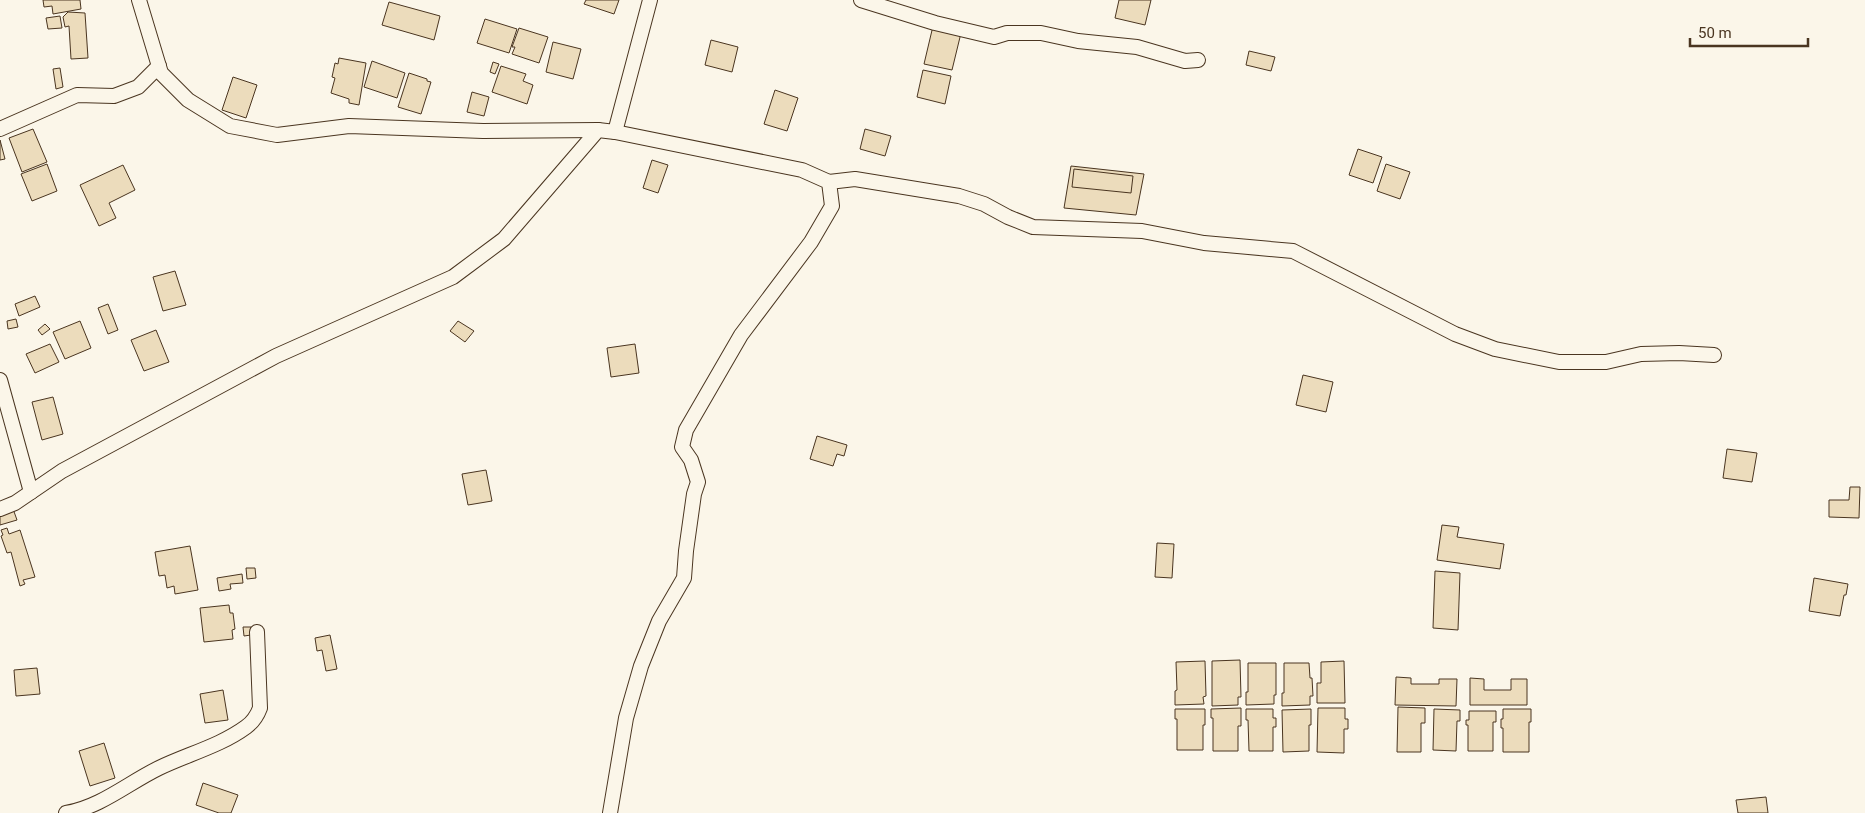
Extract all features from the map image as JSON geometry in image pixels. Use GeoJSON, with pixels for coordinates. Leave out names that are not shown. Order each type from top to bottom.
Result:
{"type":"FeatureCollection","features":[{"type":"Feature","properties":{"kind":"street"},"geometry":{"type":"LineString","coordinates":[[138,0],[161,73],[188,100],[230,126],[277,135],[349,126],[482,130],[598,130],[615,132],[802,170],[829,182],[855,179],[960,196],[984,204],[1008,217],[1033,227],[1142,231],[1204,243],[1293,251],[1455,334],[1495,349],[1559,362],[1606,362],[1641,354],[1679,352],[1714,355]]}},
{"type":"Feature","properties":{"kind":"street"},"geometry":{"type":"LineString","coordinates":[[615,132],[650,0]]}},
{"type":"Feature","properties":{"kind":"street"},"geometry":{"type":"LineString","coordinates":[[861,0],[943,25],[994,37],[1007,33],[1041,33],[1078,40],[1137,46],[1185,61],[1198,60]]}},
{"type":"Feature","properties":{"kind":"street"},"geometry":{"type":"LineString","coordinates":[[0,129],[77,95],[114,96],[138,87],[159,66]]}},
{"type":"Feature","properties":{"kind":"street"},"geometry":{"type":"LineString","coordinates":[[0,509],[15,503],[62,470],[276,356],[452,276],[504,239],[598,130]]}},
{"type":"Feature","properties":{"kind":"street"},"geometry":{"type":"LineString","coordinates":[[610,813],[626,718],[641,666],[659,621],[684,578],[686,552],[698,482],[691,460],[682,447],[686,430],[741,335],[811,242],[832,206],[829,182]]}},
{"type":"Feature","properties":{"kind":"street"},"geometry":{"type":"LineString","coordinates":[[0,380],[31,492]]}},
{"type":"Feature","properties":{"kind":"street"},"geometry":{"type":"LineString","coordinates":[[66,813],[83,810],[101,802],[160,768],[208,749],[249,725],[256,718],[260,708],[257,632]]}},
{"type":"Feature","properties":{"kind":"building"},"geometry":{"type":"Polygon","coordinates":[[[43,0],[80,0],[81,9],[53,14],[52,6],[44,7],[43,0]]]}},
{"type":"Feature","properties":{"kind":"building"},"geometry":{"type":"Polygon","coordinates":[[[586,0],[619,0],[614,14],[584,4],[586,0]]]}},
{"type":"Feature","properties":{"kind":"building"},"geometry":{"type":"Polygon","coordinates":[[[1119,0],[1151,0],[1145,25],[1115,18],[1119,0]]]}},
{"type":"Feature","properties":{"kind":"building"},"geometry":{"type":"Polygon","coordinates":[[[389,2],[440,16],[434,40],[382,25],[389,2]]]}},
{"type":"Feature","properties":{"kind":"building"},"geometry":{"type":"Polygon","coordinates":[[[68,12],[85,13],[88,58],[71,59],[69,26],[65,27],[63,17],[68,12]]]}},
{"type":"Feature","properties":{"kind":"building"},"geometry":{"type":"Polygon","coordinates":[[[60,16],[62,28],[48,29],[46,18],[60,16]]]}},
{"type":"Feature","properties":{"kind":"building"},"geometry":{"type":"Polygon","coordinates":[[[485,19],[517,29],[509,53],[477,43],[485,19]]]}},
{"type":"Feature","properties":{"kind":"building"},"geometry":{"type":"Polygon","coordinates":[[[933,26],[961,33],[952,70],[924,64],[933,26]]]}},
{"type":"Feature","properties":{"kind":"building"},"geometry":{"type":"Polygon","coordinates":[[[519,28],[548,37],[539,63],[512,54],[515,47],[512,47],[519,28]]]}},
{"type":"Feature","properties":{"kind":"building"},"geometry":{"type":"Polygon","coordinates":[[[711,40],[738,47],[732,72],[705,65],[711,40]]]}},
{"type":"Feature","properties":{"kind":"building"},"geometry":{"type":"Polygon","coordinates":[[[553,42],[581,49],[573,79],[546,72],[553,42]]]}},
{"type":"Feature","properties":{"kind":"building"},"geometry":{"type":"Polygon","coordinates":[[[1249,51],[1275,57],[1271,71],[1246,65],[1249,51]]]}},
{"type":"Feature","properties":{"kind":"building"},"geometry":{"type":"Polygon","coordinates":[[[339,58],[366,63],[359,105],[349,103],[349,99],[331,93],[335,78],[332,77],[335,63],[338,64],[339,58]]]}},
{"type":"Feature","properties":{"kind":"building"},"geometry":{"type":"Polygon","coordinates":[[[372,61],[405,73],[397,98],[364,87],[372,61]]]}},
{"type":"Feature","properties":{"kind":"building"},"geometry":{"type":"Polygon","coordinates":[[[493,62],[499,64],[495,74],[490,72],[493,62]]]}},
{"type":"Feature","properties":{"kind":"building"},"geometry":{"type":"Polygon","coordinates":[[[501,66],[526,74],[523,81],[533,85],[527,104],[492,92],[501,66]]]}},
{"type":"Feature","properties":{"kind":"building"},"geometry":{"type":"Polygon","coordinates":[[[60,68],[63,87],[56,89],[53,69],[60,68]]]}},
{"type":"Feature","properties":{"kind":"building"},"geometry":{"type":"Polygon","coordinates":[[[923,70],[951,76],[945,104],[917,97],[923,70]]]}},
{"type":"Feature","properties":{"kind":"building"},"geometry":{"type":"Polygon","coordinates":[[[409,73],[431,82],[421,114],[398,107],[409,73]]]}},
{"type":"Feature","properties":{"kind":"building"},"geometry":{"type":"Polygon","coordinates":[[[233,77],[257,85],[246,118],[222,110],[233,77]]]}},
{"type":"Feature","properties":{"kind":"building"},"geometry":{"type":"Polygon","coordinates":[[[775,90],[798,98],[787,131],[764,124],[775,90]]]}},
{"type":"Feature","properties":{"kind":"building"},"geometry":{"type":"Polygon","coordinates":[[[472,92],[489,97],[484,116],[467,112],[472,92]]]}},
{"type":"Feature","properties":{"kind":"building"},"geometry":{"type":"Polygon","coordinates":[[[33,129],[47,162],[22,172],[9,138],[33,129]]]}},
{"type":"Feature","properties":{"kind":"building"},"geometry":{"type":"Polygon","coordinates":[[[865,129],[891,136],[885,156],[860,149],[865,129]]]}},
{"type":"Feature","properties":{"kind":"building"},"geometry":{"type":"Polygon","coordinates":[[[0,140],[5,159],[0,160],[0,140]]]}},
{"type":"Feature","properties":{"kind":"building"},"geometry":{"type":"Polygon","coordinates":[[[1358,149],[1382,157],[1373,183],[1349,175],[1358,149]]]}},
{"type":"Feature","properties":{"kind":"building"},"geometry":{"type":"Polygon","coordinates":[[[652,160],[668,165],[658,193],[643,188],[652,160]]]}},
{"type":"Feature","properties":{"kind":"building"},"geometry":{"type":"Polygon","coordinates":[[[47,164],[57,191],[32,201],[21,174],[47,164]]]}},
{"type":"Feature","properties":{"kind":"building"},"geometry":{"type":"Polygon","coordinates":[[[1386,164],[1410,172],[1400,199],[1377,191],[1386,164]]]}},
{"type":"Feature","properties":{"kind":"building"},"geometry":{"type":"Polygon","coordinates":[[[123,165],[135,190],[109,203],[116,218],[99,226],[80,185],[123,165]]]}},
{"type":"Feature","properties":{"kind":"building"},"geometry":{"type":"Polygon","coordinates":[[[1071,166],[1144,174],[1136,215],[1064,208],[1071,166]]]}},
{"type":"Feature","properties":{"kind":"building"},"geometry":{"type":"Polygon","coordinates":[[[1074,169],[1133,176],[1131,193],[1072,187],[1074,169]]]}},
{"type":"Feature","properties":{"kind":"building"},"geometry":{"type":"Polygon","coordinates":[[[175,271],[186,305],[163,311],[153,277],[175,271]]]}},
{"type":"Feature","properties":{"kind":"building"},"geometry":{"type":"Polygon","coordinates":[[[35,296],[40,307],[19,316],[15,304],[35,296]]]}},
{"type":"Feature","properties":{"kind":"building"},"geometry":{"type":"Polygon","coordinates":[[[108,304],[118,330],[108,334],[98,308],[108,304]]]}},
{"type":"Feature","properties":{"kind":"building"},"geometry":{"type":"Polygon","coordinates":[[[16,319],[18,327],[8,329],[7,321],[16,319]]]}},
{"type":"Feature","properties":{"kind":"building"},"geometry":{"type":"Polygon","coordinates":[[[80,321],[91,348],[65,359],[53,332],[80,321]]]}},
{"type":"Feature","properties":{"kind":"building"},"geometry":{"type":"Polygon","coordinates":[[[458,321],[474,331],[465,342],[450,331],[458,321]]]}},
{"type":"Feature","properties":{"kind":"building"},"geometry":{"type":"Polygon","coordinates":[[[45,324],[50,329],[42,335],[38,330],[45,324]]]}},
{"type":"Feature","properties":{"kind":"building"},"geometry":{"type":"Polygon","coordinates":[[[156,330],[169,362],[144,371],[131,340],[156,330]]]}},
{"type":"Feature","properties":{"kind":"building"},"geometry":{"type":"Polygon","coordinates":[[[50,344],[59,362],[35,373],[26,354],[50,344]]]}},
{"type":"Feature","properties":{"kind":"building"},"geometry":{"type":"Polygon","coordinates":[[[635,344],[639,373],[611,377],[607,348],[635,344]]]}},
{"type":"Feature","properties":{"kind":"building"},"geometry":{"type":"Polygon","coordinates":[[[1303,375],[1333,382],[1326,412],[1296,405],[1303,375]]]}},
{"type":"Feature","properties":{"kind":"building"},"geometry":{"type":"Polygon","coordinates":[[[53,397],[63,434],[42,440],[32,402],[53,397]]]}},
{"type":"Feature","properties":{"kind":"building"},"geometry":{"type":"Polygon","coordinates":[[[817,436],[847,445],[844,456],[837,454],[833,466],[810,459],[817,436]]]}},
{"type":"Feature","properties":{"kind":"building"},"geometry":{"type":"Polygon","coordinates":[[[1727,449],[1757,453],[1752,482],[1723,478],[1727,449]]]}},
{"type":"Feature","properties":{"kind":"building"},"geometry":{"type":"Polygon","coordinates":[[[486,470],[492,501],[468,505],[462,474],[486,470]]]}},
{"type":"Feature","properties":{"kind":"building"},"geometry":{"type":"Polygon","coordinates":[[[1850,487],[1860,487],[1859,518],[1829,517],[1829,500],[1849,500],[1850,487]]]}},
{"type":"Feature","properties":{"kind":"building"},"geometry":{"type":"Polygon","coordinates":[[[12,506],[17,520],[0,525],[0,511],[12,506]]]}},
{"type":"Feature","properties":{"kind":"building"},"geometry":{"type":"Polygon","coordinates":[[[1442,525],[1459,527],[1457,537],[1504,544],[1500,569],[1437,560],[1442,525]]]}},
{"type":"Feature","properties":{"kind":"building"},"geometry":{"type":"Polygon","coordinates":[[[7,528],[9,534],[20,530],[35,577],[23,580],[25,584],[20,586],[11,552],[7,553],[1,536],[3,535],[1,530],[7,528]]]}},
{"type":"Feature","properties":{"kind":"building"},"geometry":{"type":"Polygon","coordinates":[[[1157,543],[1174,544],[1172,578],[1155,577],[1157,543]]]}},
{"type":"Feature","properties":{"kind":"building"},"geometry":{"type":"Polygon","coordinates":[[[190,546],[198,590],[175,594],[174,586],[167,588],[165,575],[159,576],[155,552],[190,546]]]}},
{"type":"Feature","properties":{"kind":"building"},"geometry":{"type":"Polygon","coordinates":[[[246,568],[255,568],[256,578],[247,579],[246,568]]]}},
{"type":"Feature","properties":{"kind":"building"},"geometry":{"type":"Polygon","coordinates":[[[1435,571],[1460,573],[1458,630],[1433,628],[1435,571]]]}},
{"type":"Feature","properties":{"kind":"building"},"geometry":{"type":"Polygon","coordinates":[[[242,574],[243,583],[230,584],[231,589],[219,591],[217,578],[242,574]]]}},
{"type":"Feature","properties":{"kind":"building"},"geometry":{"type":"Polygon","coordinates":[[[1814,578],[1848,584],[1840,616],[1809,611],[1814,578]]]}},
{"type":"Feature","properties":{"kind":"building"},"geometry":{"type":"Polygon","coordinates":[[[229,605],[230,613],[233,613],[235,629],[232,630],[233,639],[204,642],[200,608],[229,605]]]}},
{"type":"Feature","properties":{"kind":"building"},"geometry":{"type":"Polygon","coordinates":[[[243,627],[251,627],[251,635],[244,636],[243,627]]]}},
{"type":"Feature","properties":{"kind":"building"},"geometry":{"type":"Polygon","coordinates":[[[330,635],[337,669],[326,671],[322,650],[317,651],[315,638],[330,635]]]}},
{"type":"Feature","properties":{"kind":"building"},"geometry":{"type":"Polygon","coordinates":[[[1240,660],[1241,697],[1238,697],[1238,705],[1212,706],[1212,661],[1240,660]]]}},
{"type":"Feature","properties":{"kind":"building"},"geometry":{"type":"Polygon","coordinates":[[[1205,661],[1206,696],[1203,697],[1204,704],[1175,705],[1175,691],[1177,690],[1176,662],[1205,661]]]}},
{"type":"Feature","properties":{"kind":"building"},"geometry":{"type":"Polygon","coordinates":[[[1344,661],[1345,703],[1317,703],[1317,683],[1321,683],[1321,662],[1344,661]]]}},
{"type":"Feature","properties":{"kind":"building"},"geometry":{"type":"Polygon","coordinates":[[[1248,663],[1276,663],[1276,695],[1274,695],[1274,704],[1246,705],[1248,663]]]}},
{"type":"Feature","properties":{"kind":"building"},"geometry":{"type":"Polygon","coordinates":[[[1284,663],[1309,663],[1313,696],[1310,696],[1310,705],[1282,706],[1284,663]]]}},
{"type":"Feature","properties":{"kind":"building"},"geometry":{"type":"Polygon","coordinates":[[[37,668],[40,694],[16,696],[14,670],[37,668]]]}},
{"type":"Feature","properties":{"kind":"building"},"geometry":{"type":"Polygon","coordinates":[[[1396,677],[1411,678],[1411,684],[1439,684],[1439,679],[1457,679],[1456,706],[1395,705],[1396,677]]]}},
{"type":"Feature","properties":{"kind":"building"},"geometry":{"type":"Polygon","coordinates":[[[1470,678],[1484,679],[1484,690],[1511,690],[1511,679],[1527,679],[1527,705],[1470,705],[1470,678]]]}},
{"type":"Feature","properties":{"kind":"building"},"geometry":{"type":"Polygon","coordinates":[[[223,690],[228,720],[205,723],[200,694],[223,690]]]}},
{"type":"Feature","properties":{"kind":"building"},"geometry":{"type":"Polygon","coordinates":[[[1398,707],[1425,708],[1425,723],[1421,723],[1421,752],[1397,752],[1398,707]]]}},
{"type":"Feature","properties":{"kind":"building"},"geometry":{"type":"Polygon","coordinates":[[[1241,708],[1241,726],[1238,726],[1238,751],[1213,751],[1213,718],[1211,718],[1211,709],[1241,708]]]}},
{"type":"Feature","properties":{"kind":"building"},"geometry":{"type":"Polygon","coordinates":[[[1318,708],[1345,708],[1345,719],[1348,719],[1348,729],[1344,729],[1344,753],[1317,752],[1318,708]]]}},
{"type":"Feature","properties":{"kind":"building"},"geometry":{"type":"Polygon","coordinates":[[[1175,709],[1205,709],[1203,750],[1177,750],[1177,719],[1175,719],[1175,709]]]}},
{"type":"Feature","properties":{"kind":"building"},"geometry":{"type":"Polygon","coordinates":[[[1246,709],[1273,709],[1276,727],[1273,727],[1273,751],[1249,751],[1246,709]]]}},
{"type":"Feature","properties":{"kind":"building"},"geometry":{"type":"Polygon","coordinates":[[[1311,709],[1309,751],[1283,752],[1282,710],[1311,709]]]}},
{"type":"Feature","properties":{"kind":"building"},"geometry":{"type":"Polygon","coordinates":[[[1434,709],[1460,710],[1460,721],[1457,721],[1456,751],[1433,750],[1434,709]]]}},
{"type":"Feature","properties":{"kind":"building"},"geometry":{"type":"Polygon","coordinates":[[[1503,709],[1531,709],[1529,752],[1503,752],[1501,719],[1503,719],[1503,709]]]}},
{"type":"Feature","properties":{"kind":"building"},"geometry":{"type":"Polygon","coordinates":[[[1469,711],[1496,711],[1496,722],[1493,722],[1493,751],[1468,751],[1468,725],[1466,725],[1466,720],[1469,720],[1469,711]]]}},
{"type":"Feature","properties":{"kind":"building"},"geometry":{"type":"Polygon","coordinates":[[[104,743],[115,778],[90,786],[79,751],[104,743]]]}},
{"type":"Feature","properties":{"kind":"building"},"geometry":{"type":"Polygon","coordinates":[[[203,783],[238,795],[231,813],[219,813],[196,805],[203,783]]]}},
{"type":"Feature","properties":{"kind":"building"},"geometry":{"type":"Polygon","coordinates":[[[1766,797],[1768,813],[1738,813],[1736,800],[1766,797]]]}}]}
